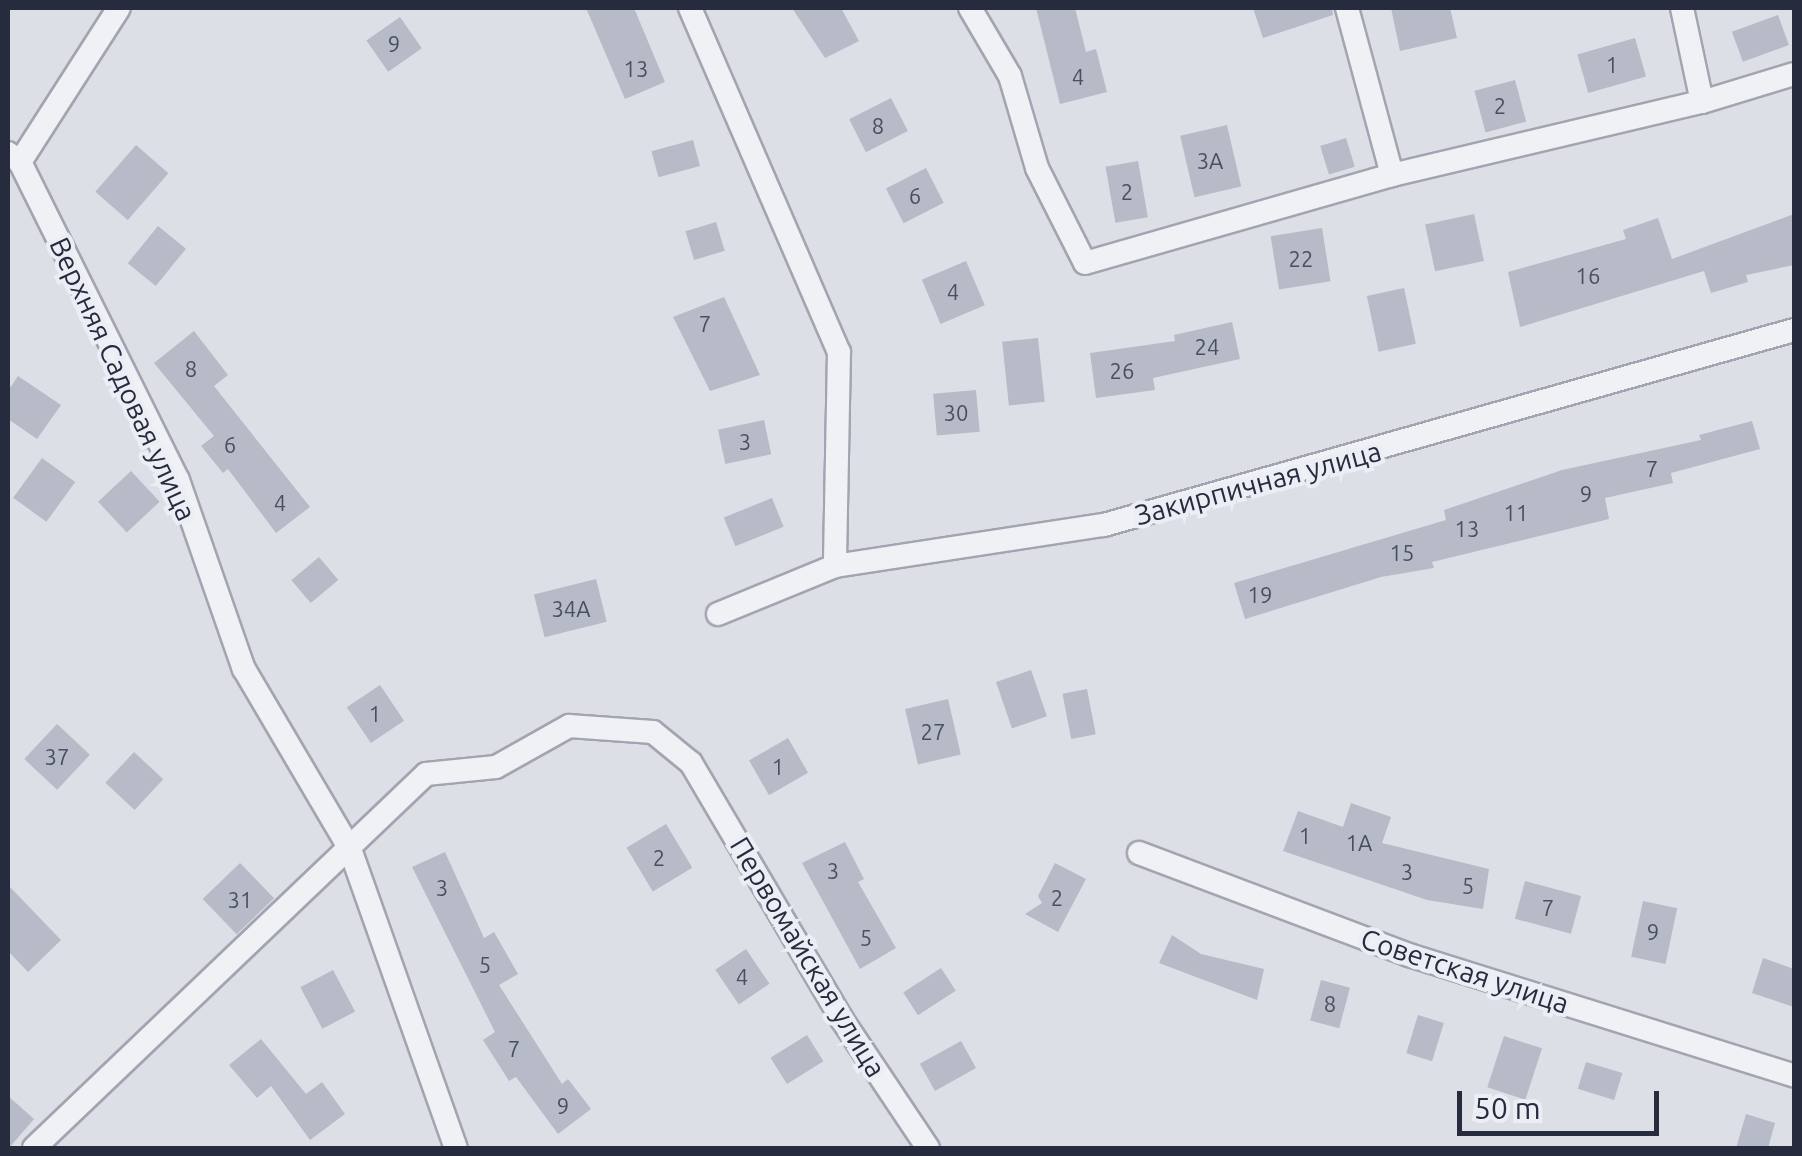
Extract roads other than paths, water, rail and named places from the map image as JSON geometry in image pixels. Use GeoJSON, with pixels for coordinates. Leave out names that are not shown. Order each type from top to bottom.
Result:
{"type":"FeatureCollection","features":[{"type":"Feature","properties":{"kind":"street"},"geometry":{"type":"LineString","coordinates":[[14,158],[119,8]]}},
{"type":"Feature","properties":{"kind":"street"},"geometry":{"type":"LineString","coordinates":[[690,8],[839,352],[835,566]]}},
{"type":"Feature","properties":{"kind":"street"},"geometry":{"type":"LineString","coordinates":[[970,8],[1010,76],[1037,168],[1086,263],[1392,175],[1702,102],[1794,74]]}},
{"type":"Feature","properties":{"kind":"street"},"geometry":{"type":"LineString","coordinates":[[1347,8],[1392,175]]}},
{"type":"Feature","properties":{"kind":"street"},"geometry":{"type":"LineString","coordinates":[[1682,8],[1702,102]]}},
{"type":"Feature","properties":{"kind":"street","name":"Верхняя Садовая улица"},"geometry":{"type":"LineString","coordinates":[[14,158],[178,480],[244,669],[350,850],[456,1148]]}},
{"type":"Feature","properties":{"kind":"street","name":"Закирпичная улица"},"geometry":{"type":"LineString","coordinates":[[718,614],[835,566],[1104,526],[1794,330]]}},
{"type":"Feature","properties":{"kind":"street","name":"Первомайская улица"},"geometry":{"type":"LineString","coordinates":[[350,850],[426,774],[496,767],[569,726],[653,732],[691,763],[840,1018],[928,1148]]}},
{"type":"Feature","properties":{"kind":"street"},"geometry":{"type":"LineString","coordinates":[[34,1148],[350,850]]}},
{"type":"Feature","properties":{"kind":"street","name":"Советская улица"},"geometry":{"type":"LineString","coordinates":[[1139,853],[1409,955],[1794,1076]]}}]}
